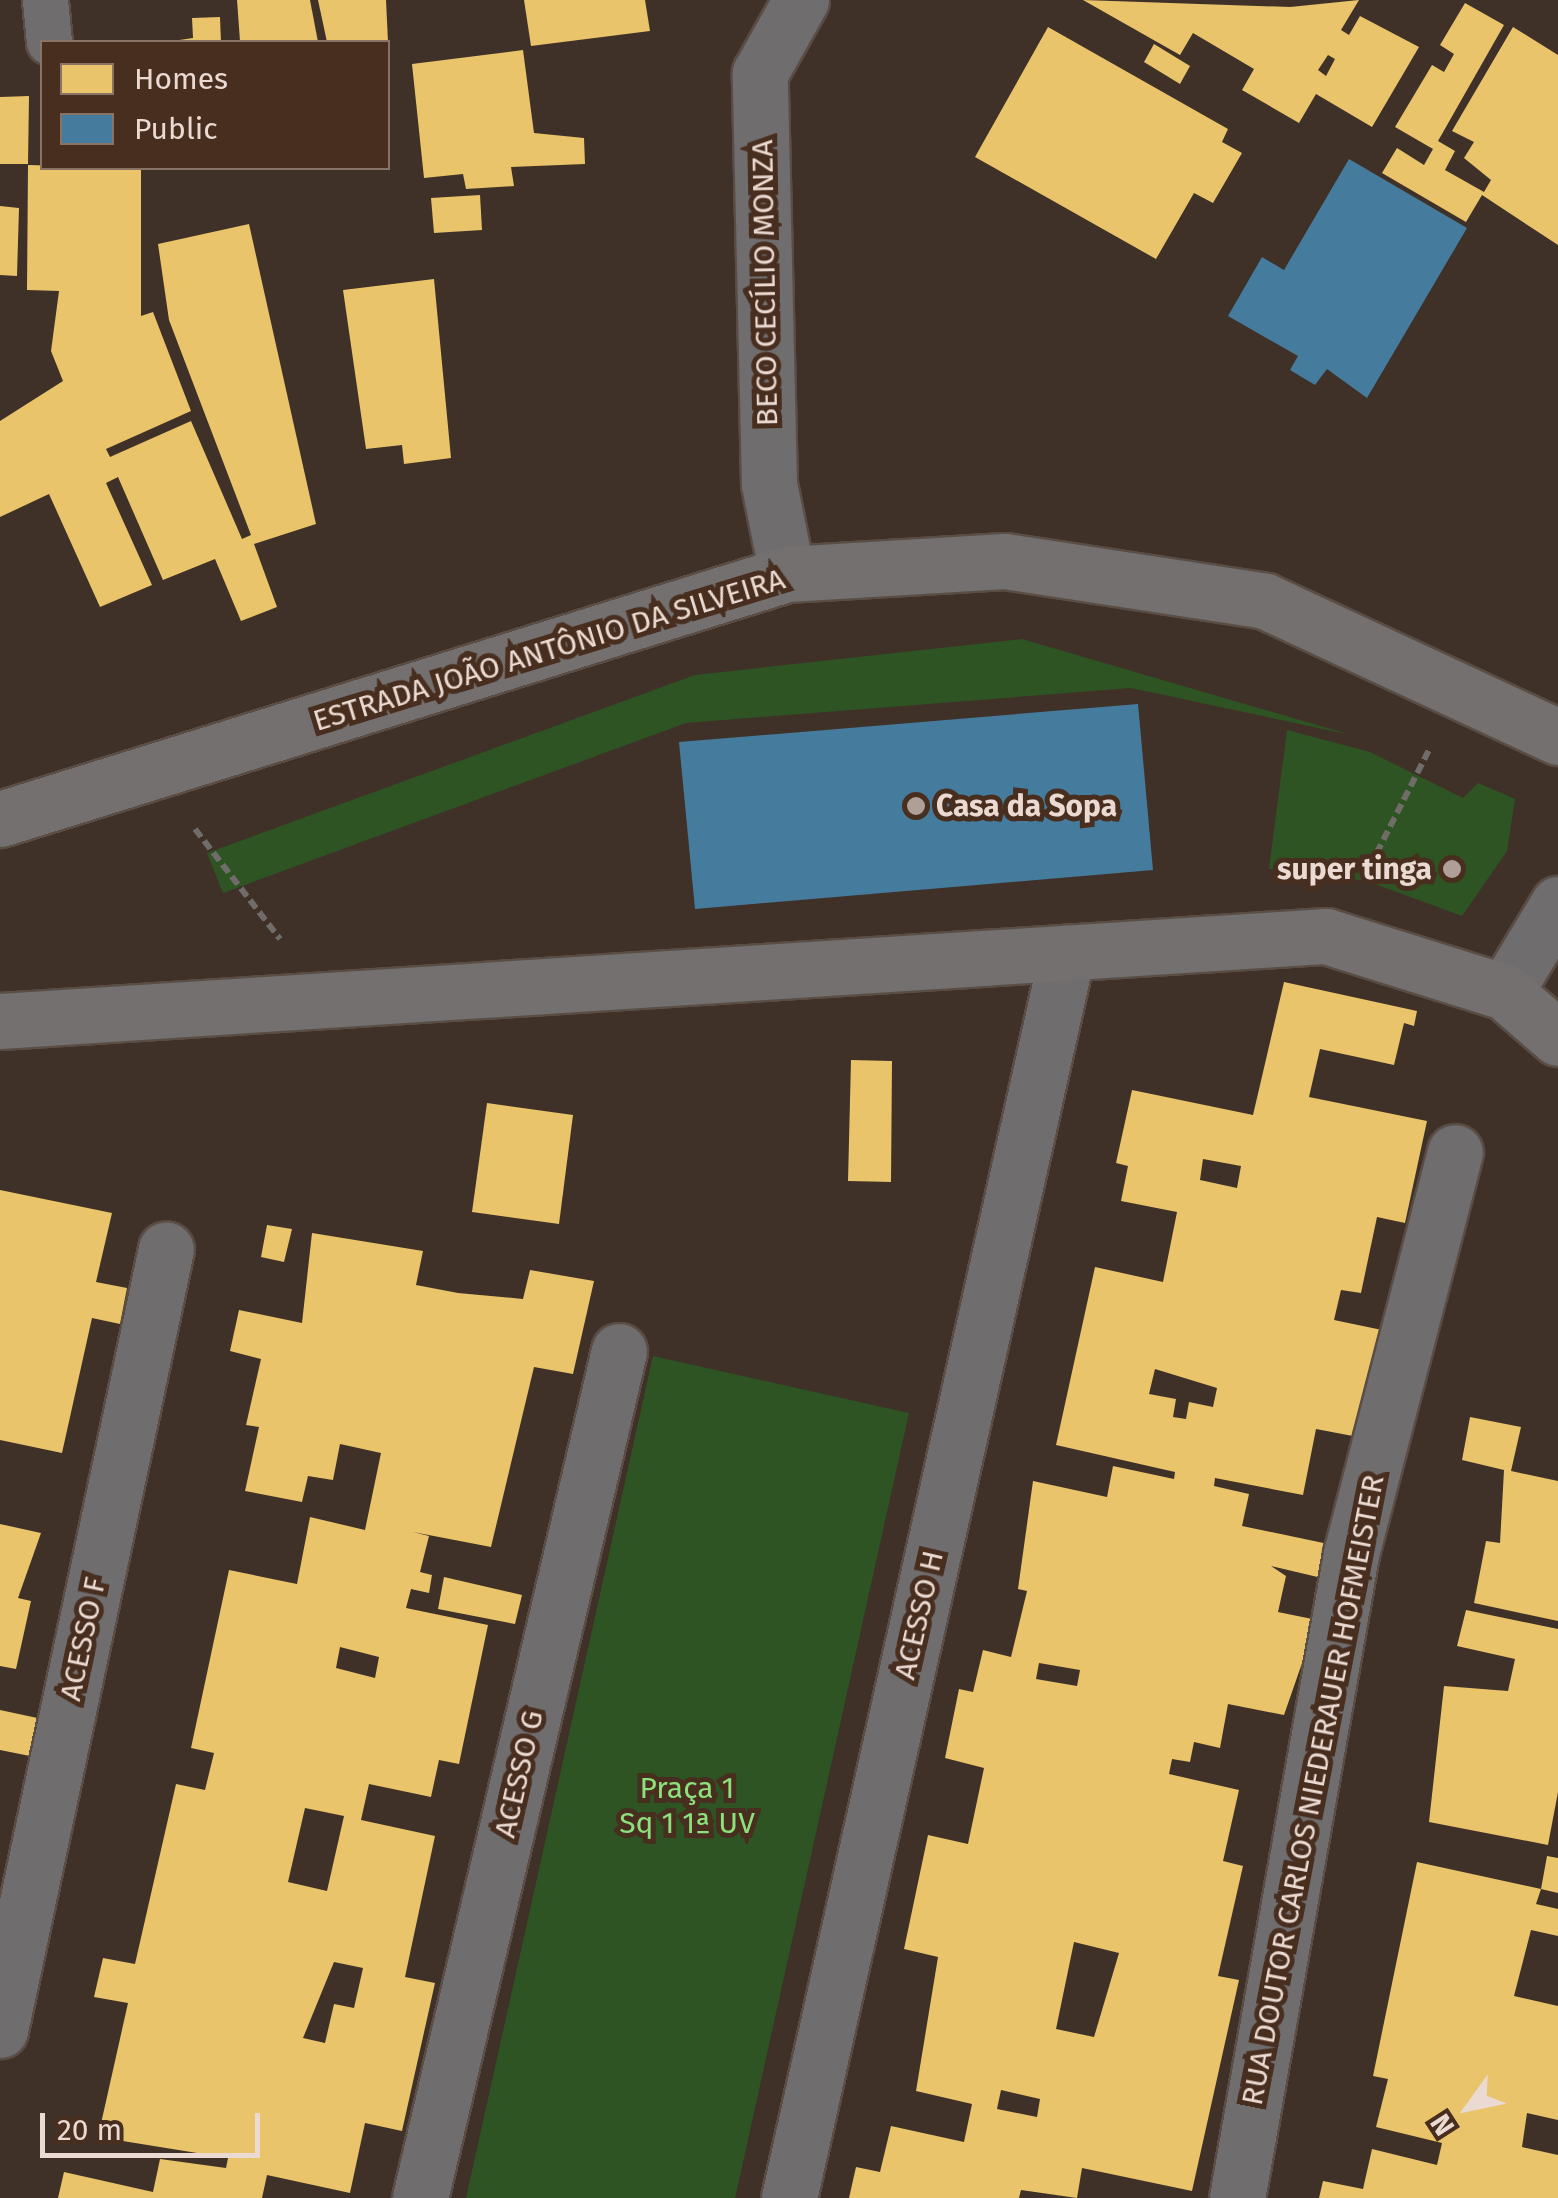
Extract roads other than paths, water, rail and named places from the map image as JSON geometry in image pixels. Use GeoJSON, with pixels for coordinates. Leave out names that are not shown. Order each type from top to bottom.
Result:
{"type":"FeatureCollection","features":[{"type":"Feature","properties":{"kind":"main road","name":"ESTRADA JOÃO ANTÔNIO DA SILVEIRA"},"geometry":{"type":"LineString","coordinates":[[0,819],[788,574],[1005,561],[1265,601],[1558,737]]}},
{"type":"Feature","properties":{"kind":"main road"},"geometry":{"type":"LineString","coordinates":[[0,1020],[1326,936],[1506,992],[1558,1038]]}},
{"type":"Feature","properties":{"kind":"street","name":"BECO CECÍLIO MONZA"},"geometry":{"type":"LineString","coordinates":[[788,574],[769,484],[760,73],[800,0]]}},
{"type":"Feature","properties":{"kind":"street"},"geometry":{"type":"LineString","coordinates":[[1506,992],[1558,904]]}},
{"type":"Feature","properties":{"kind":"street","name":"ACESSO H"},"geometry":{"type":"LineString","coordinates":[[789,2198],[1066,952]]}},
{"type":"Feature","properties":{"kind":"street","name":"RUA DOUTOR CARLOS NIEDERAUER HOFMEISTER"},"geometry":{"type":"LineString","coordinates":[[1236,2198],[1351,1554],[1455,1152]]}},
{"type":"Feature","properties":{"kind":"street","name":"ACESSO F"},"geometry":{"type":"LineString","coordinates":[[0,2030],[166,1248]]}},
{"type":"Feature","properties":{"kind":"street","name":"ACESSO G"},"geometry":{"type":"LineString","coordinates":[[420,2198],[619,1351]]}},
{"type":"Feature","properties":{"kind":"lane"},"geometry":{"type":"LineString","coordinates":[[45,0],[49,40]]}},
{"type":"Feature","properties":{"kind":"place","name":"Casa da Sopa"},"geometry":{"type":"Point","coordinates":[916,806]}},
{"type":"Feature","properties":{"kind":"place","name":"super tinga"},"geometry":{"type":"Point","coordinates":[1452,869]}},
{"type":"Feature","properties":{"kind":"park label","name":"Praça 1 Sq 1 1ª UV"},"geometry":{"type":"Point","coordinates":[687,1805]}}]}
